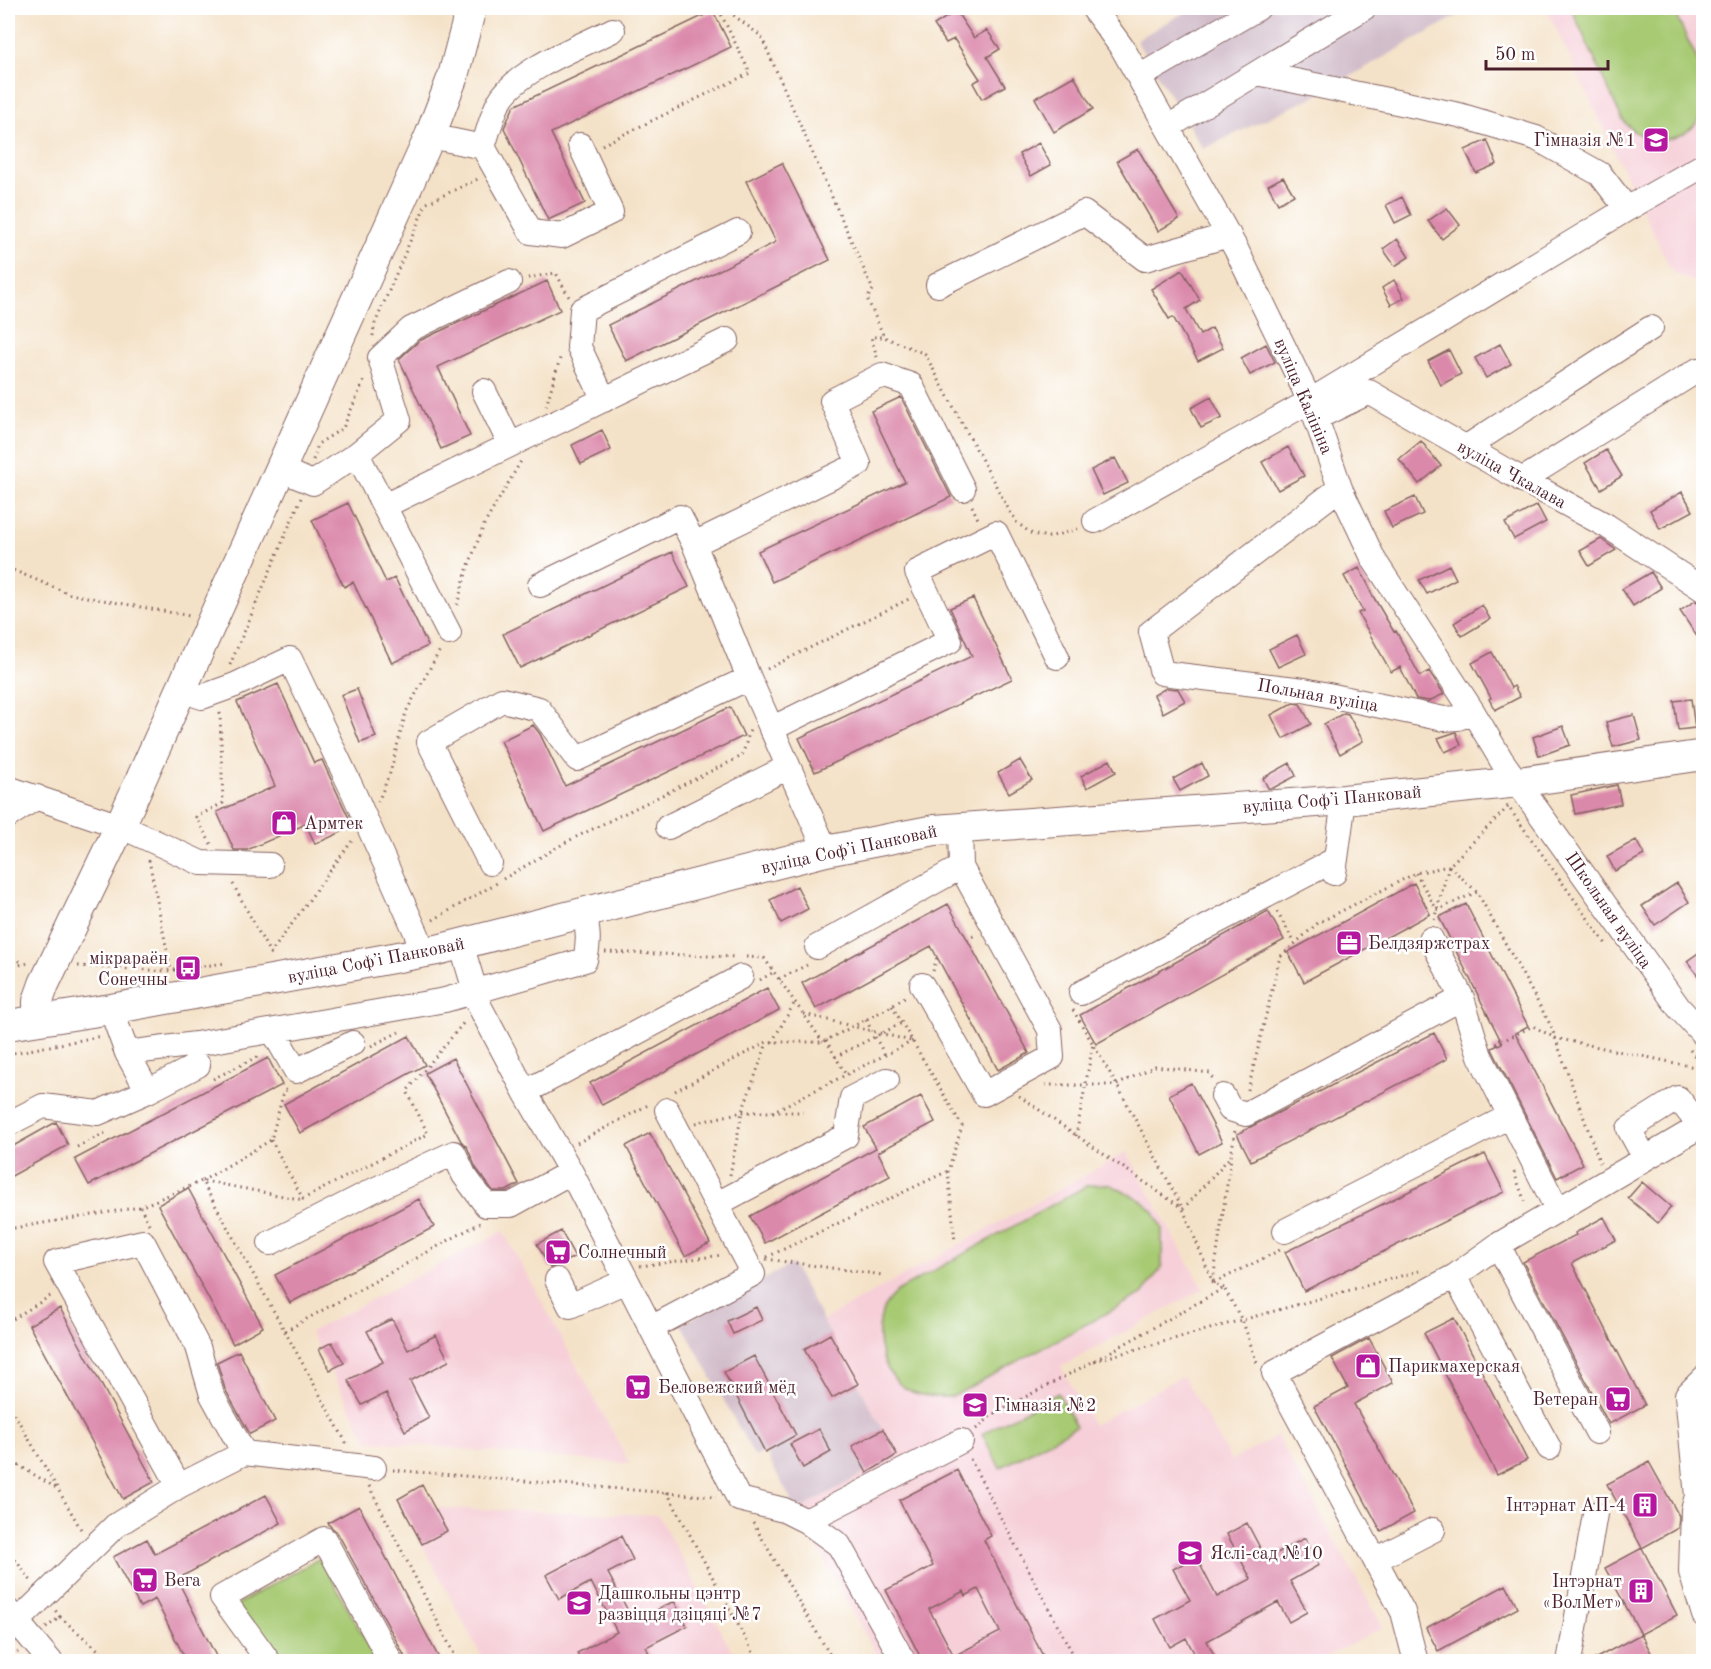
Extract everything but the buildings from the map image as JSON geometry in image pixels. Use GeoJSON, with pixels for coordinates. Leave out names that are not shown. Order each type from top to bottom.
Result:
{"type":"FeatureCollection","features":[{"type":"Feature","properties":{"kind":"main road"},"geometry":{"type":"LineString","coordinates":[[38,1020],[40,964],[120,826],[213,620],[430,136],[453,76],[471,8]]}},
{"type":"Feature","properties":{"kind":"main road","name":"вуліца Софʼі Панковай"},"geometry":{"type":"LineString","coordinates":[[8,1025],[38,1020],[119,1032],[422,952],[826,851],[960,826],[1344,800],[1513,794],[1704,755]]}},
{"type":"Feature","properties":{"kind":"street","name":"вуліца Калініна"},"geometry":{"type":"LineString","coordinates":[[1093,8],[1124,49],[1229,235],[1313,409],[1341,488],[1374,560],[1473,712],[1502,761],[1513,794]]}},
{"type":"Feature","properties":{"kind":"street"},"geometry":{"type":"LineString","coordinates":[[1139,77],[1258,8]]}},
{"type":"Feature","properties":{"kind":"street"},"geometry":{"type":"LineString","coordinates":[[1168,127],[1364,8]]}},
{"type":"Feature","properties":{"kind":"street"},"geometry":{"type":"LineString","coordinates":[[483,147],[499,102],[509,89],[529,73],[613,30]]}},
{"type":"Feature","properties":{"kind":"street"},"geometry":{"type":"LineString","coordinates":[[1257,73],[1459,115],[1536,138],[1600,174],[1627,209]]}},
{"type":"Feature","properties":{"kind":"street"},"geometry":{"type":"LineString","coordinates":[[430,136],[483,147],[531,232],[562,236],[611,212],[582,149]]}},
{"type":"Feature","properties":{"kind":"street"},"geometry":{"type":"LineString","coordinates":[[1095,521],[1313,409],[1627,209],[1704,165]]}},
{"type":"Feature","properties":{"kind":"street"},"geometry":{"type":"LineString","coordinates":[[938,285],[1084,213],[1145,259],[1229,235]]}},
{"type":"Feature","properties":{"kind":"street"},"geometry":{"type":"LineString","coordinates":[[604,400],[579,347],[582,310],[738,232]]}},
{"type":"Feature","properties":{"kind":"street"},"geometry":{"type":"LineString","coordinates":[[279,469],[313,483],[357,454],[399,420],[380,358],[411,329],[509,282]]}},
{"type":"Feature","properties":{"kind":"street"},"geometry":{"type":"LineString","coordinates":[[1465,448],[1651,328]]}},
{"type":"Feature","properties":{"kind":"street"},"geometry":{"type":"LineString","coordinates":[[384,506],[516,452],[539,430],[727,340]]}},
{"type":"Feature","properties":{"kind":"street"},"geometry":{"type":"LineString","coordinates":[[1522,480],[1698,370]]}},
{"type":"Feature","properties":{"kind":"street"},"geometry":{"type":"LineString","coordinates":[[694,544],[859,464],[832,401],[882,375],[911,385],[963,489]]}},
{"type":"Feature","properties":{"kind":"street"},"geometry":{"type":"LineString","coordinates":[[484,391],[516,452]]}},
{"type":"Feature","properties":{"kind":"street","name":"вуліца Чкалава"},"geometry":{"type":"LineString","coordinates":[[1313,409],[1369,392],[1607,526],[1704,590]]}},
{"type":"Feature","properties":{"kind":"street"},"geometry":{"type":"LineString","coordinates":[[357,454],[449,633]]}},
{"type":"Feature","properties":{"kind":"street","name":"Польная вуліца"},"geometry":{"type":"LineString","coordinates":[[1341,488],[1151,632],[1162,673],[1304,690],[1444,719],[1458,718],[1473,712]]}},
{"type":"Feature","properties":{"kind":"street"},"geometry":{"type":"LineString","coordinates":[[540,585],[680,517],[694,544],[749,678],[761,729],[788,767],[826,851]]}},
{"type":"Feature","properties":{"kind":"street"},"geometry":{"type":"LineString","coordinates":[[761,729],[950,640],[916,572],[991,535],[1058,657]]}},
{"type":"Feature","properties":{"kind":"street"},"geometry":{"type":"LineString","coordinates":[[180,690],[202,697],[290,659],[366,821],[418,937],[422,952]]}},
{"type":"Feature","properties":{"kind":"street"},"geometry":{"type":"LineString","coordinates":[[490,863],[429,742],[502,700],[539,709],[577,759],[749,678]]}},
{"type":"Feature","properties":{"kind":"street"},"geometry":{"type":"LineString","coordinates":[[668,827],[788,767]]}},
{"type":"Feature","properties":{"kind":"street"},"geometry":{"type":"LineString","coordinates":[[8,788],[120,826],[201,863],[270,865]]}},
{"type":"Feature","properties":{"kind":"street","name":"Школьная вуліца"},"geometry":{"type":"LineString","coordinates":[[1513,794],[1679,1008],[1704,1035]]}},
{"type":"Feature","properties":{"kind":"street"},"geometry":{"type":"LineString","coordinates":[[8,816],[36,797]]}},
{"type":"Feature","properties":{"kind":"street"},"geometry":{"type":"LineString","coordinates":[[1076,1001],[1335,866],[1344,800]]}},
{"type":"Feature","properties":{"kind":"street"},"geometry":{"type":"LineString","coordinates":[[922,985],[984,1094],[1052,1057],[1050,1030],[961,867],[960,826]]}},
{"type":"Feature","properties":{"kind":"street"},"geometry":{"type":"LineString","coordinates":[[818,947],[961,867]]}},
{"type":"Feature","properties":{"kind":"street"},"geometry":{"type":"LineString","coordinates":[[119,1032],[196,1044],[445,1000],[477,1000],[585,960],[589,944],[588,929],[583,913]]}},
{"type":"Feature","properties":{"kind":"street"},"geometry":{"type":"LineString","coordinates":[[1432,932],[1462,998],[1480,1056],[1557,1209]]}},
{"type":"Feature","properties":{"kind":"street"},"geometry":{"type":"LineString","coordinates":[[461,944],[477,1000],[570,1173],[739,1499],[784,1510],[806,1521],[840,1545],[904,1662]]}},
{"type":"Feature","properties":{"kind":"street"},"geometry":{"type":"LineString","coordinates":[[525,1092],[741,977]]}},
{"type":"Feature","properties":{"kind":"street"},"geometry":{"type":"LineString","coordinates":[[1223,1096],[1230,1109],[1246,1114],[1288,1086],[1462,998]]}},
{"type":"Feature","properties":{"kind":"street"},"geometry":{"type":"LineString","coordinates":[[273,1031],[296,1071],[352,1043]]}},
{"type":"Feature","properties":{"kind":"street"},"geometry":{"type":"LineString","coordinates":[[119,1032],[148,1091]]}},
{"type":"Feature","properties":{"kind":"street"},"geometry":{"type":"LineString","coordinates":[[8,1124],[43,1106],[98,1113],[148,1091],[198,1065]]}},
{"type":"Feature","properties":{"kind":"street"},"geometry":{"type":"LineString","coordinates":[[721,1202],[846,1136],[852,1098],[887,1080]]}},
{"type":"Feature","properties":{"kind":"street"},"geometry":{"type":"LineString","coordinates":[[1416,1662],[1403,1612],[1274,1373],[1455,1276],[1498,1245],[1702,1125],[1678,1098],[1629,1129],[1645,1158]]}},
{"type":"Feature","properties":{"kind":"street"},"geometry":{"type":"LineString","coordinates":[[1285,1231],[1466,1132],[1510,1116]]}},
{"type":"Feature","properties":{"kind":"street"},"geometry":{"type":"LineString","coordinates":[[651,1328],[753,1274],[721,1202],[672,1119]]}},
{"type":"Feature","properties":{"kind":"street"},"geometry":{"type":"LineString","coordinates":[[270,1243],[341,1206],[454,1153],[464,1175],[486,1205],[511,1205],[570,1173]]}},
{"type":"Feature","properties":{"kind":"street"},"geometry":{"type":"LineString","coordinates":[[179,1486],[56,1262],[143,1242],[198,1347],[212,1395],[244,1453]]}},
{"type":"Feature","properties":{"kind":"street"},"geometry":{"type":"LineString","coordinates":[[1498,1245],[1597,1432]]}},
{"type":"Feature","properties":{"kind":"street"},"geometry":{"type":"LineString","coordinates":[[557,1280],[570,1306],[623,1275]]}},
{"type":"Feature","properties":{"kind":"street"},"geometry":{"type":"LineString","coordinates":[[1455,1276],[1549,1448]]}},
{"type":"Feature","properties":{"kind":"street"},"geometry":{"type":"LineString","coordinates":[[1704,1378],[1687,1395],[1700,1488],[1693,1510],[1691,1572],[1704,1615]]}},
{"type":"Feature","properties":{"kind":"street"},"geometry":{"type":"LineString","coordinates":[[806,1521],[961,1442]]}},
{"type":"Feature","properties":{"kind":"street"},"geometry":{"type":"LineString","coordinates":[[51,1662],[11,1622],[115,1526],[179,1486],[244,1453],[366,1467]]}},
{"type":"Feature","properties":{"kind":"street"},"geometry":{"type":"LineString","coordinates":[[1569,1662],[1595,1514]]}},
{"type":"Feature","properties":{"kind":"street"},"geometry":{"type":"LineString","coordinates":[[1375,1560],[1432,1530]]}},
{"type":"Feature","properties":{"kind":"street"},"geometry":{"type":"LineString","coordinates":[[269,1662],[222,1597],[324,1539],[391,1662]]}},
{"type":"Feature","properties":{"kind":"path"},"geometry":{"type":"LineString","coordinates":[[582,149],[750,73],[718,8]]}},
{"type":"Feature","properties":{"kind":"path"},"geometry":{"type":"LineString","coordinates":[[724,8],[761,36],[873,291],[867,298],[884,337]]}},
{"type":"Feature","properties":{"kind":"path"},"geometry":{"type":"LineString","coordinates":[[427,203],[496,170]]}},
{"type":"Feature","properties":{"kind":"path"},"geometry":{"type":"LineString","coordinates":[[373,337],[374,326],[432,192]]}},
{"type":"Feature","properties":{"kind":"path"},"geometry":{"type":"LineString","coordinates":[[509,282],[556,273],[569,299]]}},
{"type":"Feature","properties":{"kind":"path"},"geometry":{"type":"LineString","coordinates":[[882,375],[871,338],[884,337],[925,354],[1010,512],[1032,534],[1049,537],[1069,533],[1095,521]]}},
{"type":"Feature","properties":{"kind":"path"},"geometry":{"type":"LineString","coordinates":[[539,430],[561,352]]}},
{"type":"Feature","properties":{"kind":"path"},"geometry":{"type":"LineString","coordinates":[[264,962],[274,961],[196,816],[223,803],[219,691],[308,481],[318,444],[343,428],[369,368]]}},
{"type":"Feature","properties":{"kind":"path"},"geometry":{"type":"LineString","coordinates":[[270,954],[375,810],[390,773],[406,712],[449,633],[467,570],[516,452]]}},
{"type":"Feature","properties":{"kind":"path"},"geometry":{"type":"LineString","coordinates":[[963,489],[991,535],[1017,521]]}},
{"type":"Feature","properties":{"kind":"path"},"geometry":{"type":"LineString","coordinates":[[8,567],[70,594],[213,620]]}},
{"type":"Feature","properties":{"kind":"path"},"geometry":{"type":"LineString","coordinates":[[749,678],[926,590]]}},
{"type":"Feature","properties":{"kind":"path"},"geometry":{"type":"LineString","coordinates":[[429,923],[568,841],[742,756],[761,729]]}},
{"type":"Feature","properties":{"kind":"path"},"geometry":{"type":"LineString","coordinates":[[1432,932],[1449,866],[1513,794]]}},
{"type":"Feature","properties":{"kind":"path"},"geometry":{"type":"LineString","coordinates":[[1252,1077],[1280,957],[1318,923],[1416,873],[1449,866]]}},
{"type":"Feature","properties":{"kind":"path"},"geometry":{"type":"LineString","coordinates":[[1449,866],[1478,892],[1551,1026],[1600,1166]]}},
{"type":"Feature","properties":{"kind":"path"},"geometry":{"type":"LineString","coordinates":[[1416,873],[1437,910]]}},
{"type":"Feature","properties":{"kind":"path"},"geometry":{"type":"LineString","coordinates":[[1437,910],[1478,892]]}},
{"type":"Feature","properties":{"kind":"path"},"geometry":{"type":"LineString","coordinates":[[1275,910],[1295,943]]}},
{"type":"Feature","properties":{"kind":"path"},"geometry":{"type":"LineString","coordinates":[[967,940],[976,934]]}},
{"type":"Feature","properties":{"kind":"path"},"geometry":{"type":"LineString","coordinates":[[597,952],[764,958],[846,1075]]}},
{"type":"Feature","properties":{"kind":"path"},"geometry":{"type":"LineString","coordinates":[[8,955],[40,964]]}},
{"type":"Feature","properties":{"kind":"path"},"geometry":{"type":"LineString","coordinates":[[8,967],[40,964],[166,971],[234,963]]}},
{"type":"Feature","properties":{"kind":"path"},"geometry":{"type":"LineString","coordinates":[[303,1200],[428,1134],[407,1091],[469,1016],[477,1000]]}},
{"type":"Feature","properties":{"kind":"path"},"geometry":{"type":"LineString","coordinates":[[1076,1001],[1093,1044],[1183,1209],[1213,1283],[1224,1288],[1243,1322],[1261,1375],[1274,1373]]}},
{"type":"Feature","properties":{"kind":"path"},"geometry":{"type":"LineString","coordinates":[[772,1042],[795,1002]]}},
{"type":"Feature","properties":{"kind":"path"},"geometry":{"type":"LineString","coordinates":[[721,1202],[742,1112],[767,1042],[824,1041],[892,1006],[963,1126],[948,1171],[955,1242]]}},
{"type":"Feature","properties":{"kind":"path"},"geometry":{"type":"LineString","coordinates":[[804,1014],[913,1041]]}},
{"type":"Feature","properties":{"kind":"path"},"geometry":{"type":"LineString","coordinates":[[866,1020],[885,1055]]}},
{"type":"Feature","properties":{"kind":"path"},"geometry":{"type":"LineString","coordinates":[[835,1057],[902,1023]]}},
{"type":"Feature","properties":{"kind":"path"},"geometry":{"type":"LineString","coordinates":[[1494,1045],[1533,1026],[1555,1038],[1704,1069]]}},
{"type":"Feature","properties":{"kind":"path"},"geometry":{"type":"LineString","coordinates":[[8,1054],[119,1032]]}},
{"type":"Feature","properties":{"kind":"path"},"geometry":{"type":"LineString","coordinates":[[772,1112],[913,1041]]}},
{"type":"Feature","properties":{"kind":"path"},"geometry":{"type":"LineString","coordinates":[[1076,1136],[1093,1044]]}},
{"type":"Feature","properties":{"kind":"path"},"geometry":{"type":"LineString","coordinates":[[1037,1084],[1117,1085],[1155,1066],[1210,1073]]}},
{"type":"Feature","properties":{"kind":"path"},"geometry":{"type":"LineString","coordinates":[[1001,1084],[1183,1209]]}},
{"type":"Feature","properties":{"kind":"path"},"geometry":{"type":"LineString","coordinates":[[284,1091],[271,1140],[303,1200]]}},
{"type":"Feature","properties":{"kind":"path"},"geometry":{"type":"LineString","coordinates":[[672,1119],[742,1112],[804,1112]]}},
{"type":"Feature","properties":{"kind":"path"},"geometry":{"type":"LineString","coordinates":[[1213,1283],[1236,1126]]}},
{"type":"Feature","properties":{"kind":"path"},"geometry":{"type":"LineString","coordinates":[[8,1229],[140,1207],[202,1180],[271,1140]]}},
{"type":"Feature","properties":{"kind":"path"},"geometry":{"type":"LineString","coordinates":[[1183,1209],[1231,1156]]}},
{"type":"Feature","properties":{"kind":"path"},"geometry":{"type":"LineString","coordinates":[[883,1275],[764,1258],[948,1171]]}},
{"type":"Feature","properties":{"kind":"path"},"geometry":{"type":"LineString","coordinates":[[202,1180],[341,1206]]}},
{"type":"Feature","properties":{"kind":"path"},"geometry":{"type":"LineString","coordinates":[[202,1180],[285,1331],[366,1467],[458,1662]]}},
{"type":"Feature","properties":{"kind":"path"},"geometry":{"type":"LineString","coordinates":[[140,1207],[152,1228]]}},
{"type":"Feature","properties":{"kind":"path"},"geometry":{"type":"LineString","coordinates":[[285,1331],[480,1222]]}},
{"type":"Feature","properties":{"kind":"path"},"geometry":{"type":"LineString","coordinates":[[623,1275],[742,1252]]}},
{"type":"Feature","properties":{"kind":"path"},"geometry":{"type":"LineString","coordinates":[[1094,1362],[1424,1270]]}},
{"type":"Feature","properties":{"kind":"path"},"geometry":{"type":"LineString","coordinates":[[1073,1662],[1076,1660],[961,1442],[995,1413],[1094,1362],[1224,1288]]}},
{"type":"Feature","properties":{"kind":"path"},"geometry":{"type":"LineString","coordinates":[[8,1323],[60,1291]]}},
{"type":"Feature","properties":{"kind":"path"},"geometry":{"type":"LineString","coordinates":[[8,1403],[85,1536]]}},
{"type":"Feature","properties":{"kind":"path"},"geometry":{"type":"LineString","coordinates":[[8,1459],[58,1489]]}},
{"type":"Feature","properties":{"kind":"path"},"geometry":{"type":"LineString","coordinates":[[366,1467],[739,1499],[834,1662]]}},
{"type":"Feature","properties":{"kind":"path"},"geometry":{"type":"LineString","coordinates":[[667,1492],[758,1662]]}},
{"type":"Feature","properties":{"kind":"path"},"geometry":{"type":"LineString","coordinates":[[60,1617],[112,1662]]}},
{"type":"Feature","properties":{"kind":"shaded area"},"geometry":{"type":"Polygon","coordinates":[[[1192,8],[1471,8],[1317,95],[1203,149],[1136,40],[1192,8]]]}},
{"type":"Feature","properties":{"kind":"shaded area","name":"Гімназія №1"},"geometry":{"type":"Polygon","coordinates":[[[1546,8],[1703,8],[1703,286],[1672,272],[1546,8]]]}},
{"type":"Feature","properties":{"kind":"shaded area","name":"Гімназія №2"},"geometry":{"type":"Polygon","coordinates":[[[1127,1152],[1203,1289],[1061,1367],[1093,1425],[1183,1376],[1231,1461],[1277,1436],[1383,1627],[1319,1661],[880,1661],[797,1511],[897,1455],[823,1320],[1127,1152]]]}},
{"type":"Feature","properties":{"kind":"shaded area"},"geometry":{"type":"Polygon","coordinates":[[[503,1231],[630,1464],[368,1441],[310,1332],[503,1231]]]}},
{"type":"Feature","properties":{"kind":"shaded area"},"geometry":{"type":"Polygon","coordinates":[[[792,1264],[897,1455],[797,1511],[765,1452],[755,1457],[682,1324],[792,1264]]]}},
{"type":"Feature","properties":{"kind":"shaded area","name":"Дашкольны цэнтр развіцця дзіцяці №7"},"geometry":{"type":"Polygon","coordinates":[[[434,1508],[658,1515],[737,1661],[484,1661],[422,1544],[447,1531],[434,1508]]]}},
{"type":"Feature","properties":{"kind":"green space"},"geometry":{"type":"Polygon","coordinates":[[[1571,8],[1672,8],[1695,54],[1704,79],[1703,108],[1698,120],[1687,132],[1662,140],[1641,136],[1629,126],[1621,117],[1571,8]]]}},
{"type":"Feature","properties":{"kind":"green space"},"geometry":{"type":"Polygon","coordinates":[[[1109,1184],[1141,1200],[1153,1211],[1162,1228],[1162,1267],[1142,1294],[952,1397],[915,1393],[903,1387],[894,1378],[882,1355],[879,1329],[885,1305],[897,1291],[1088,1185],[1109,1184]]]}},
{"type":"Feature","properties":{"kind":"green space"},"geometry":{"type":"Polygon","coordinates":[[[1058,1393],[1076,1427],[1000,1468],[982,1434],[1058,1393]]]}},
{"type":"Feature","properties":{"kind":"green space"},"geometry":{"type":"Polygon","coordinates":[[[320,1558],[377,1661],[261,1661],[232,1607],[320,1558]]]}},
{"type":"Feature","properties":{"kind":"place","name":"Гімназія №1"},"geometry":{"type":"Point","coordinates":[1656,140]}},
{"type":"Feature","properties":{"kind":"place","name":"Армтек"},"geometry":{"type":"Point","coordinates":[284,823]}},
{"type":"Feature","properties":{"kind":"place","name":"Белдзяржстрах"},"geometry":{"type":"Point","coordinates":[1349,943]}},
{"type":"Feature","properties":{"kind":"place","name":"мікрараён Сонечны"},"geometry":{"type":"Point","coordinates":[188,968]}},
{"type":"Feature","properties":{"kind":"place","name":"Солнечный"},"geometry":{"type":"Point","coordinates":[558,1252]}},
{"type":"Feature","properties":{"kind":"place","name":"Парикмахерская"},"geometry":{"type":"Point","coordinates":[1368,1366]}},
{"type":"Feature","properties":{"kind":"place","name":"Беловежский мёд"},"geometry":{"type":"Point","coordinates":[638,1387]}},
{"type":"Feature","properties":{"kind":"place","name":"Ветеран"},"geometry":{"type":"Point","coordinates":[1618,1399]}},
{"type":"Feature","properties":{"kind":"place","name":"Гімназія №2"},"geometry":{"type":"Point","coordinates":[975,1405]}},
{"type":"Feature","properties":{"kind":"place","name":"Інтэрнат АП-4"},"geometry":{"type":"Point","coordinates":[1645,1505]}},
{"type":"Feature","properties":{"kind":"place","name":"Яслі-сад №10"},"geometry":{"type":"Point","coordinates":[1190,1553]}},
{"type":"Feature","properties":{"kind":"place","name":"Вега"},"geometry":{"type":"Point","coordinates":[145,1580]}},
{"type":"Feature","properties":{"kind":"place","name":"Інтэрнат «ВолМет»"},"geometry":{"type":"Point","coordinates":[1641,1591]}},
{"type":"Feature","properties":{"kind":"place","name":"Дашкольны цэнтр развіцця дзіцяці №7"},"geometry":{"type":"Point","coordinates":[579,1603]}}]}
